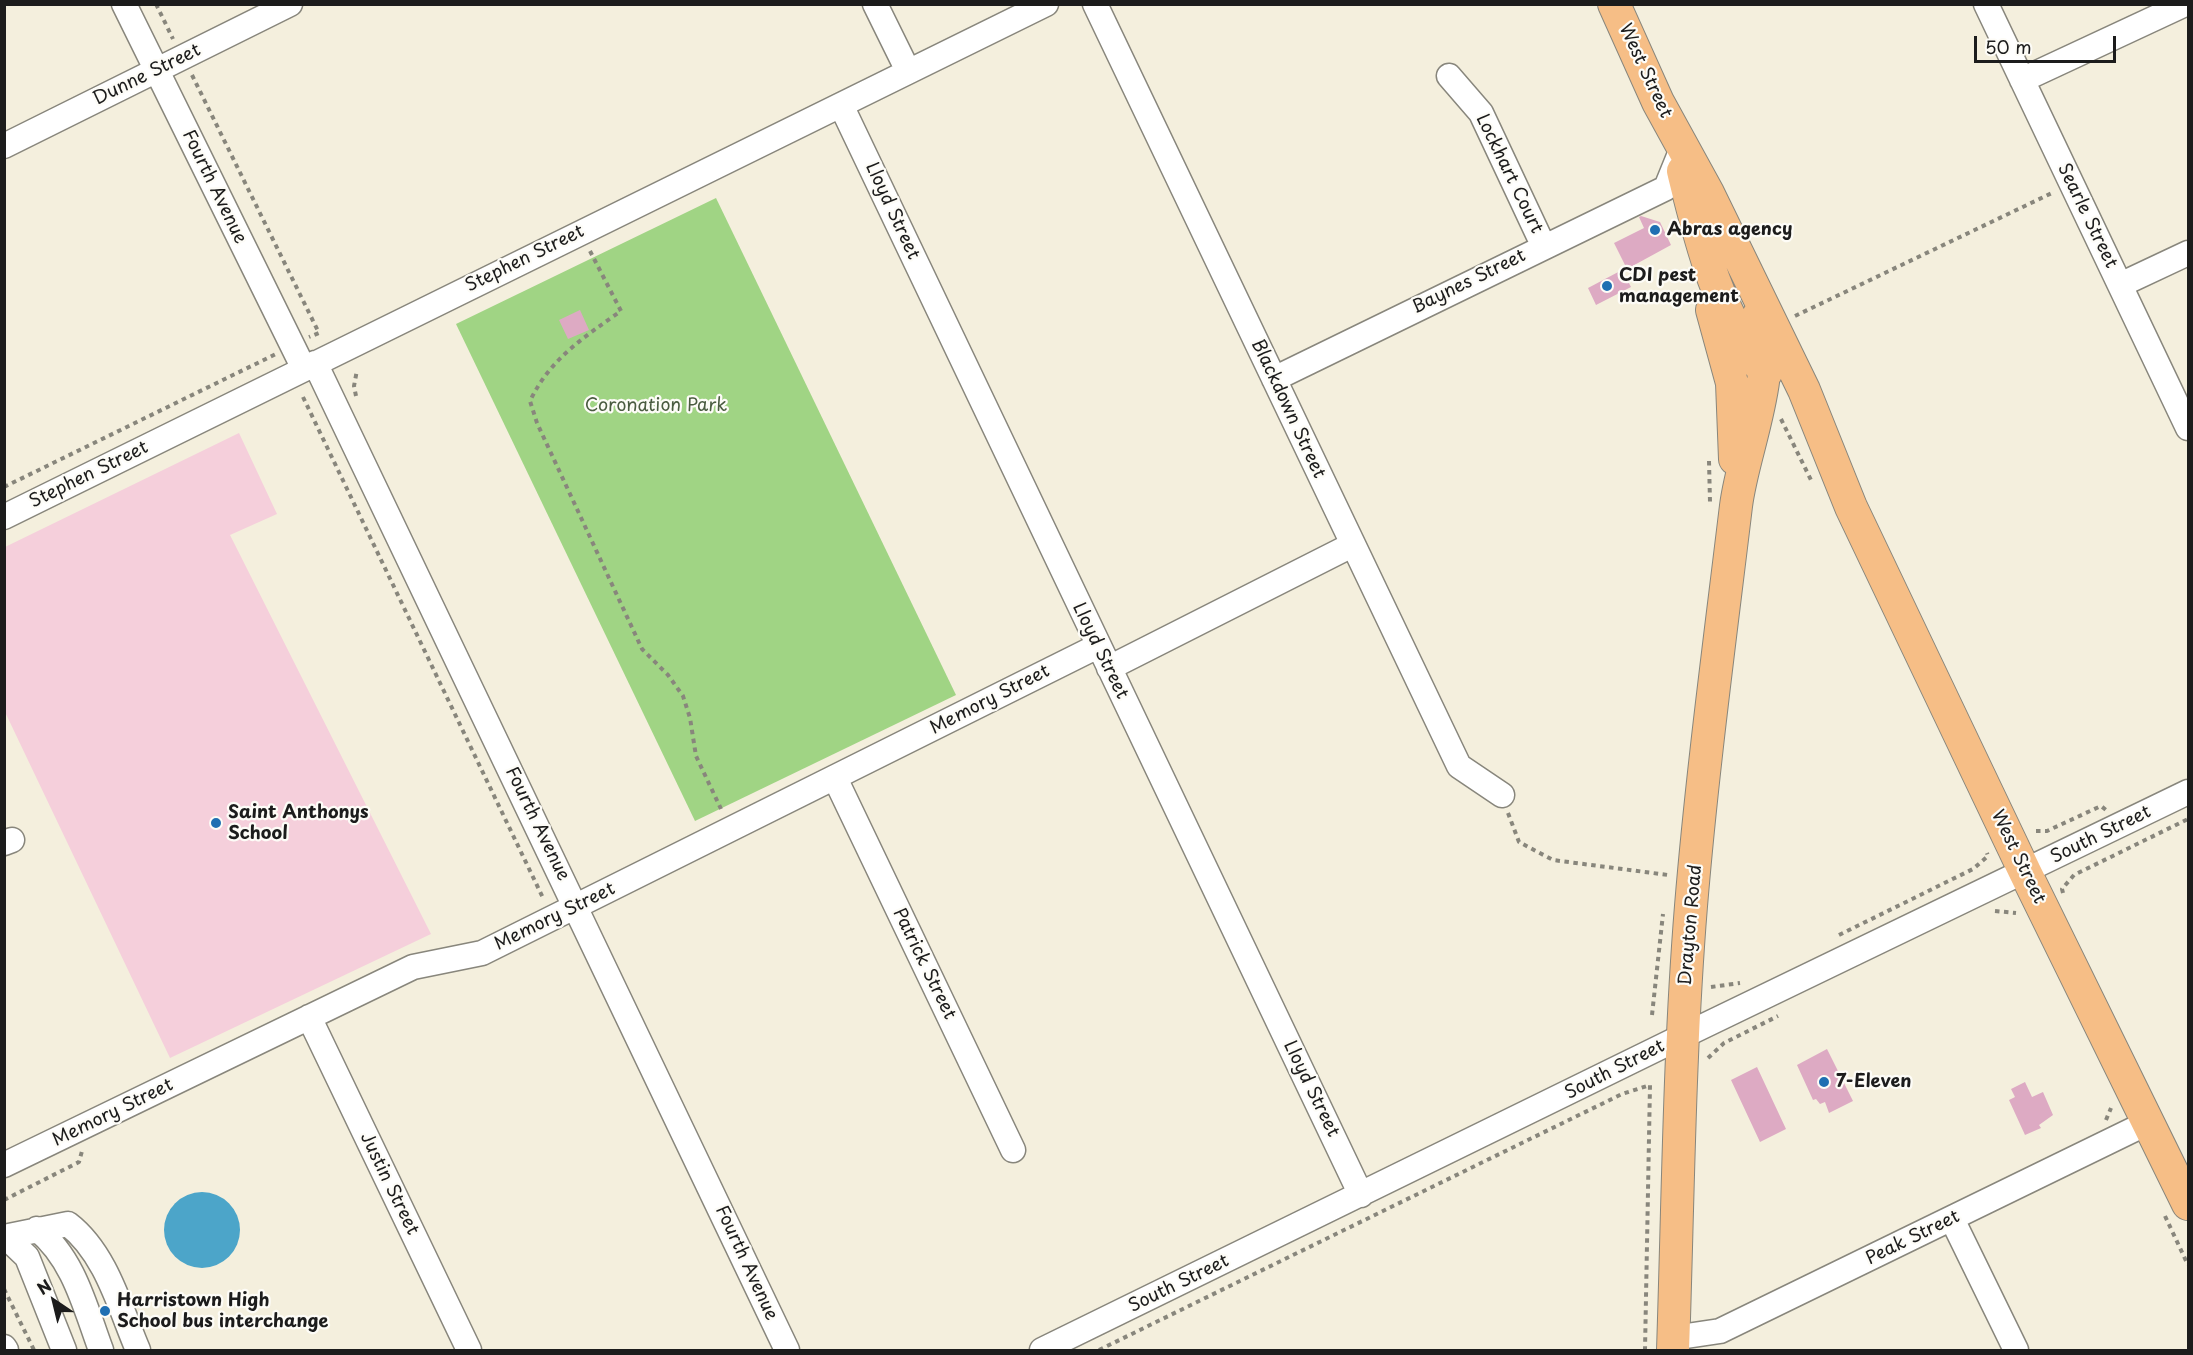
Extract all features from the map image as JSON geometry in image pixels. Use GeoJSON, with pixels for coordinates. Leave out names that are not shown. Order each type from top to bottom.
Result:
{"type":"FeatureCollection","features":[{"type":"Feature","properties":{"kind":"main road","name":"West Street"},"geometry":{"type":"LineString","coordinates":[[1614,4],[1678,146],[1701,204]]}},
{"type":"Feature","properties":{"kind":"main road"},"geometry":{"type":"LineString","coordinates":[[1701,204],[1710,303],[1732,383],[1736,501]]}},
{"type":"Feature","properties":{"kind":"main road"},"geometry":{"type":"LineString","coordinates":[[1701,204],[1761,325],[1766,345],[1758,412],[1736,501]]}},
{"type":"Feature","properties":{"kind":"main road"},"geometry":{"type":"LineString","coordinates":[[1701,204],[1814,411],[1851,507]]}},
{"type":"Feature","properties":{"kind":"main road"},"geometry":{"type":"LineString","coordinates":[[1704,254],[1741,337],[1762,369],[1787,399],[1851,507]]}},
{"type":"Feature","properties":{"kind":"main road","name":"Drayton Road"},"geometry":{"type":"LineString","coordinates":[[1673,1344],[1683,1036],[1691,905],[1736,501]]}},
{"type":"Feature","properties":{"kind":"main road","name":"West Street"},"geometry":{"type":"LineString","coordinates":[[1851,507],[2025,872],[2188,1204]]}},
{"type":"Feature","properties":{"kind":"street","name":"Fourth Avenue"},"geometry":{"type":"LineString","coordinates":[[124,4],[293,346],[310,366],[576,907],[787,1350]]}},
{"type":"Feature","properties":{"kind":"street","name":"Dunne Street"},"geometry":{"type":"LineString","coordinates":[[4,146],[290,4]]}},
{"type":"Feature","properties":{"kind":"street"},"geometry":{"type":"LineString","coordinates":[[874,4],[908,71]]}},
{"type":"Feature","properties":{"kind":"street","name":"Stephen Street"},"geometry":{"type":"LineString","coordinates":[[4,517],[1046,4]]}},
{"type":"Feature","properties":{"kind":"street","name":"Blackdown Street"},"geometry":{"type":"LineString","coordinates":[[1095,4],[1459,766],[1502,795]]}},
{"type":"Feature","properties":{"kind":"street","name":"Searle Street"},"geometry":{"type":"LineString","coordinates":[[1986,4],[2188,428]]}},
{"type":"Feature","properties":{"kind":"street"},"geometry":{"type":"LineString","coordinates":[[2022,80],[2185,4]]}},
{"type":"Feature","properties":{"kind":"street","name":"Lockhart Court"},"geometry":{"type":"LineString","coordinates":[[1449,76],[1481,113],[1543,245]]}},
{"type":"Feature","properties":{"kind":"street","name":"Lloyd Street"},"geometry":{"type":"LineString","coordinates":[[841,105],[1361,1195]]}},
{"type":"Feature","properties":{"kind":"street"},"geometry":{"type":"LineString","coordinates":[[1678,146],[1666,188],[1701,204]]}},
{"type":"Feature","properties":{"kind":"street","name":"Baynes Street"},"geometry":{"type":"LineString","coordinates":[[1274,379],[1543,245],[1666,188]]}},
{"type":"Feature","properties":{"kind":"street"},"geometry":{"type":"LineString","coordinates":[[2120,285],[2188,253]]}},
{"type":"Feature","properties":{"kind":"street"},"geometry":{"type":"LineString","coordinates":[[1109,668],[1352,545]]}},
{"type":"Feature","properties":{"kind":"street","name":"Memory Street"},"geometry":{"type":"LineString","coordinates":[[4,1165],[413,967],[482,953],[1098,646]]}},
{"type":"Feature","properties":{"kind":"street","name":"Patrick Street"},"geometry":{"type":"LineString","coordinates":[[835,778],[1013,1150]]}},
{"type":"Feature","properties":{"kind":"street","name":"South Street"},"geometry":{"type":"LineString","coordinates":[[1042,1350],[2188,792]]}},
{"type":"Feature","properties":{"kind":"street","name":"Justin Street"},"geometry":{"type":"LineString","coordinates":[[309,1017],[469,1350]]}},
{"type":"Feature","properties":{"kind":"street","name":"Peak Street"},"geometry":{"type":"LineString","coordinates":[[1673,1344],[1720,1331],[2149,1122]]}},
{"type":"Feature","properties":{"kind":"street"},"geometry":{"type":"LineString","coordinates":[[1952,1219],[2016,1350]]}},
{"type":"Feature","properties":{"kind":"street"},"geometry":{"type":"LineString","coordinates":[[5,1237],[68,1224],[84,1236],[102,1267],[138,1350]]}},
{"type":"Feature","properties":{"kind":"street"},"geometry":{"type":"LineString","coordinates":[[37,1229],[50,1240],[68,1262],[101,1350]]}},
{"type":"Feature","properties":{"kind":"street"},"geometry":{"type":"LineString","coordinates":[[5,1237],[27,1257],[64,1350]]}},
{"type":"Feature","properties":{"kind":"path"},"geometry":{"type":"LineString","coordinates":[[4,487],[319,333],[156,4]]}},
{"type":"Feature","properties":{"kind":"path"},"geometry":{"type":"LineString","coordinates":[[1789,319],[2072,184]]}},
{"type":"Feature","properties":{"kind":"path"},"geometry":{"type":"LineString","coordinates":[[580,232],[621,311],[574,343],[556,360],[538,384],[530,401],[537,423],[642,649],[668,675],[683,696],[690,718],[696,756],[721,809]]}},
{"type":"Feature","properties":{"kind":"path"},"geometry":{"type":"LineString","coordinates":[[357,370],[354,392],[360,402]]}},
{"type":"Feature","properties":{"kind":"path"},"geometry":{"type":"LineString","coordinates":[[303,397],[545,902]]}},
{"type":"Feature","properties":{"kind":"path"},"geometry":{"type":"LineString","coordinates":[[1502,795],[1519,843],[1553,860],[1668,876]]}},
{"type":"Feature","properties":{"kind":"path"},"geometry":{"type":"LineString","coordinates":[[2036,831],[2047,831],[2101,806]]}},
{"type":"Feature","properties":{"kind":"path"},"geometry":{"type":"LineString","coordinates":[[2062,889],[2074,875],[2188,819]]}},
{"type":"Feature","properties":{"kind":"path"},"geometry":{"type":"LineString","coordinates":[[1835,936],[1973,868],[1988,856]]}},
{"type":"Feature","properties":{"kind":"path"},"geometry":{"type":"LineString","coordinates":[[1711,987],[1727,987],[1750,978]]}},
{"type":"Feature","properties":{"kind":"path"},"geometry":{"type":"LineString","coordinates":[[1709,1055],[1724,1043],[1785,1012]]}},
{"type":"Feature","properties":{"kind":"path"},"geometry":{"type":"LineString","coordinates":[[1099,1350],[1622,1094],[1650,1085],[1645,1350]]}},
{"type":"Feature","properties":{"kind":"path"},"geometry":{"type":"LineString","coordinates":[[4,1289],[34,1350]]}},
{"type":"Feature","properties":{"kind":"shaded area","name":"Saint Anthonys School"},"geometry":{"type":"Polygon","coordinates":[[[239,433],[277,514],[230,535],[431,934],[170,1058],[5,712],[5,547],[239,433]]]}},
{"type":"Feature","properties":{"kind":"green space","name":"Coronation Park"},"geometry":{"type":"Polygon","coordinates":[[[716,198],[956,695],[695,821],[456,324],[716,198]]]}},
{"type":"Feature","properties":{"kind":"water"},"geometry":{"type":"Polygon","coordinates":[[[202,1192],[217,1195],[229,1203],[237,1215],[240,1230],[237,1245],[229,1257],[217,1265],[202,1268],[187,1265],[175,1257],[167,1245],[164,1230],[167,1215],[175,1203],[187,1195],[202,1192]]]}},
{"type":"Feature","properties":{"kind":"building"},"geometry":{"type":"Polygon","coordinates":[[[1639,217],[1660,222],[1671,245],[1627,269],[1614,243],[1644,228],[1639,217]]]}},
{"type":"Feature","properties":{"kind":"building"},"geometry":{"type":"Polygon","coordinates":[[[1622,270],[1631,287],[1596,305],[1588,288],[1622,270]]]}},
{"type":"Feature","properties":{"kind":"building"},"geometry":{"type":"Polygon","coordinates":[[[580,310],[589,330],[568,339],[559,320],[580,310]]]}},
{"type":"Feature","properties":{"kind":"building","name":"7-Eleven"},"geometry":{"type":"Polygon","coordinates":[[[1827,1049],[1853,1101],[1829,1113],[1825,1102],[1820,1104],[1816,1099],[1813,1100],[1797,1065],[1827,1049]]]}},
{"type":"Feature","properties":{"kind":"building"},"geometry":{"type":"Polygon","coordinates":[[[1757,1067],[1786,1129],[1760,1142],[1731,1080],[1757,1067]]]}},
{"type":"Feature","properties":{"kind":"building"},"geometry":{"type":"Polygon","coordinates":[[[2025,1082],[2032,1097],[2043,1092],[2053,1115],[2039,1125],[2041,1128],[2025,1135],[2009,1100],[2015,1097],[2011,1089],[2025,1082]]]}},
{"type":"Feature","properties":{"kind":"place","name":"Abras agency"},"geometry":{"type":"Point","coordinates":[1655,230]}},
{"type":"Feature","properties":{"kind":"place","name":"CDI pest management"},"geometry":{"type":"Point","coordinates":[1607,286]}},
{"type":"Feature","properties":{"kind":"place","name":"Saint Anthonys School"},"geometry":{"type":"Point","coordinates":[216,823]}},
{"type":"Feature","properties":{"kind":"place","name":"7-Eleven"},"geometry":{"type":"Point","coordinates":[1824,1082]}},
{"type":"Feature","properties":{"kind":"place","name":"Harristown High School bus interchange"},"geometry":{"type":"Point","coordinates":[105,1311]}}]}
